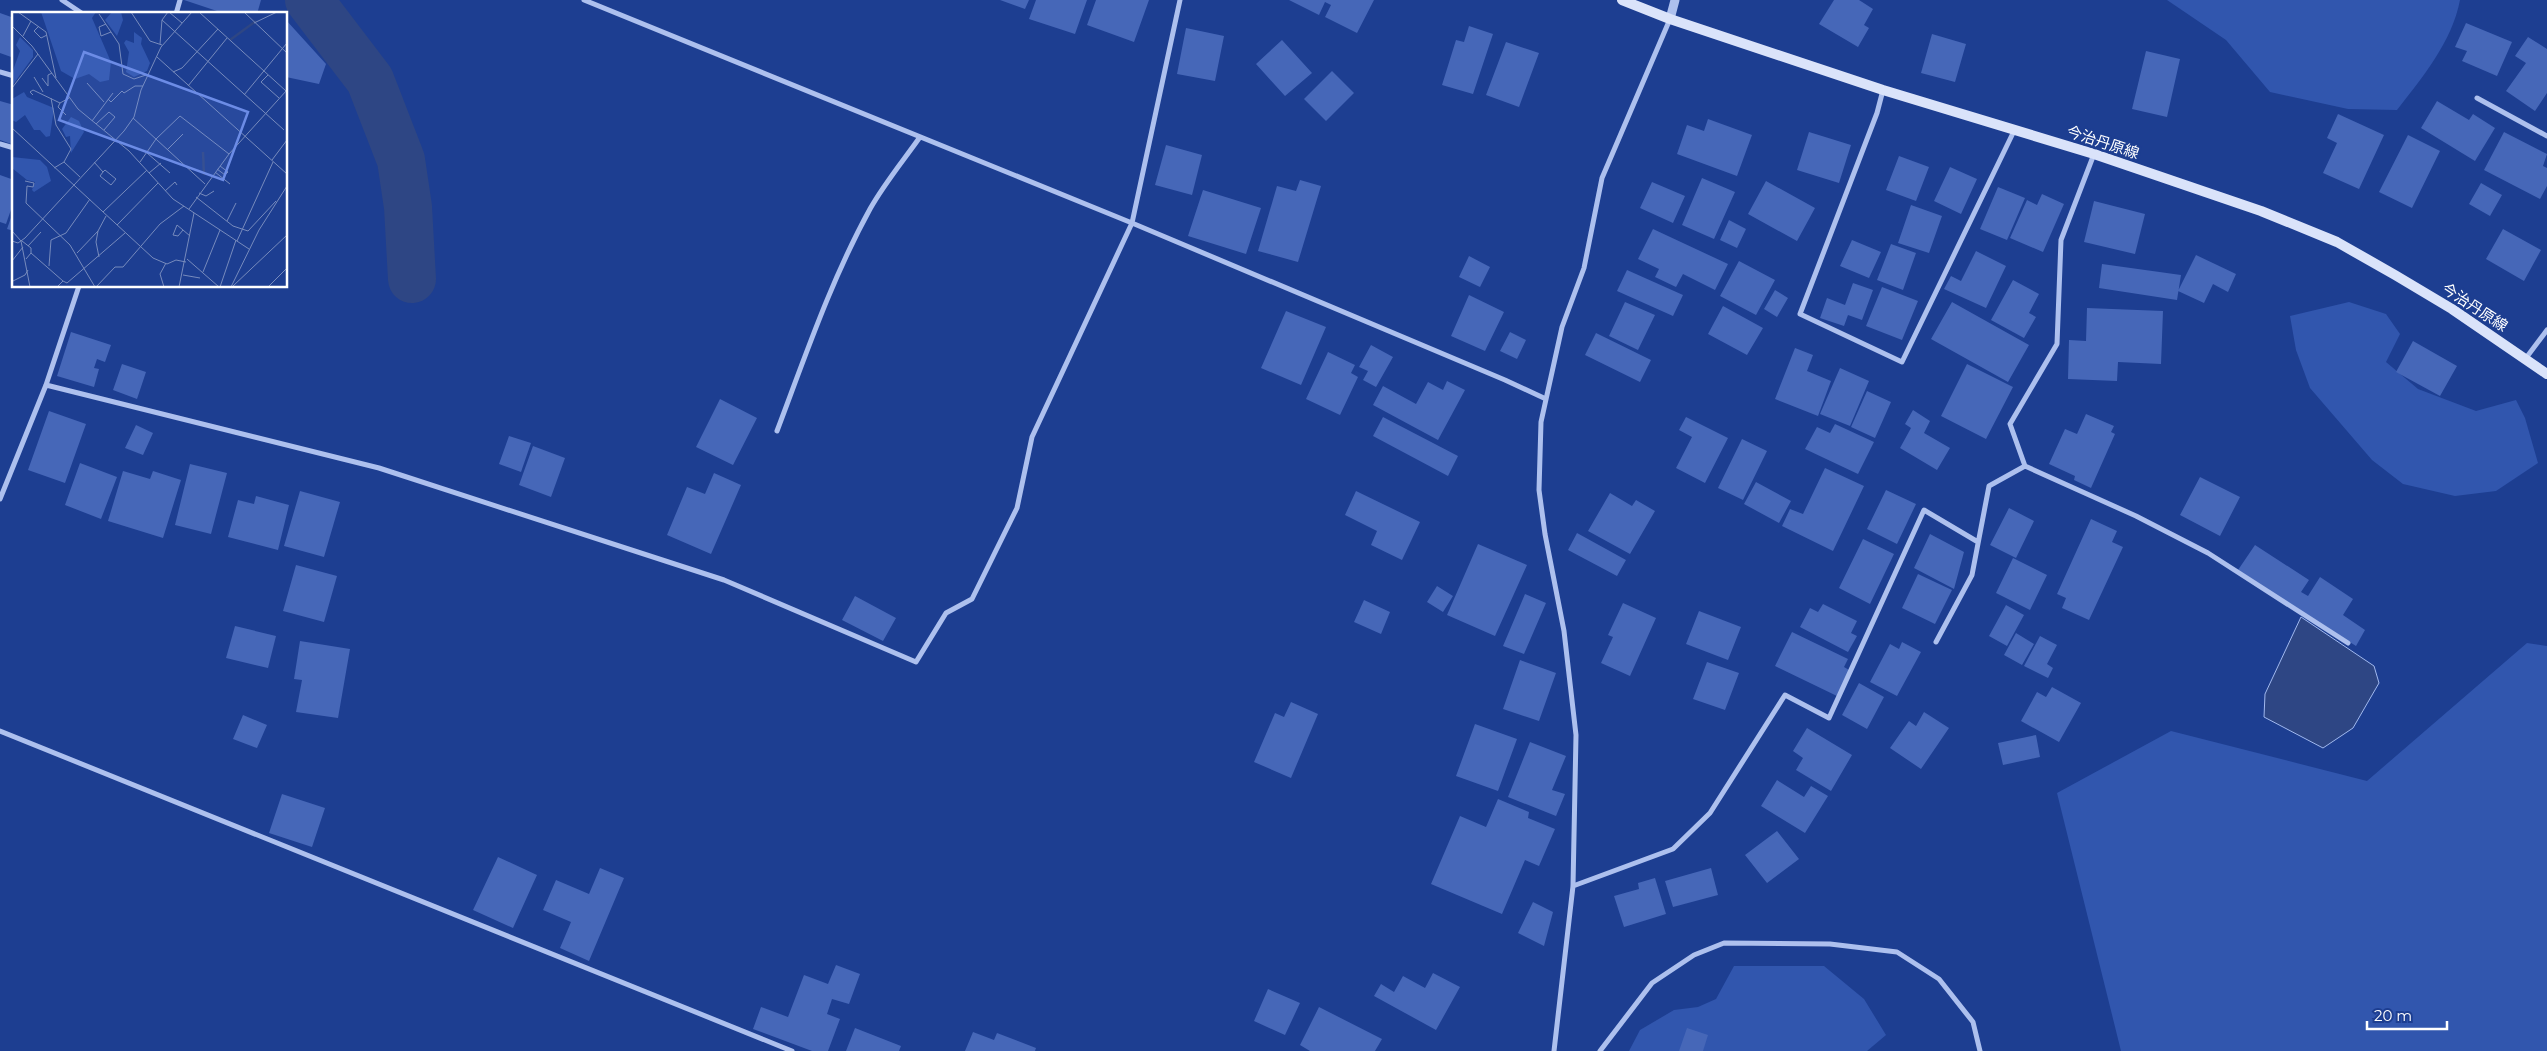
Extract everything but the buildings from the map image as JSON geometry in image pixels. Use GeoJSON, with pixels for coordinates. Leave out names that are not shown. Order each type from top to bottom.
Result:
{"type":"FeatureCollection","features":[{"type":"Feature","properties":{"kind":"main road","name":"今治丹原線"},"geometry":{"type":"LineString","coordinates":[[1622,0],[1670,19],[1883,90],[2094,154],[2261,211],[2337,242],[2411,285],[2526,358],[2547,374]]}},
{"type":"Feature","properties":{"kind":"street"},"geometry":{"type":"LineString","coordinates":[[62,0],[80,12]]}},
{"type":"Feature","properties":{"kind":"street"},"geometry":{"type":"LineString","coordinates":[[584,0],[1132,223],[1487,372],[1546,399]]}},
{"type":"Feature","properties":{"kind":"street"},"geometry":{"type":"LineString","coordinates":[[46,385],[379,468],[724,580],[916,662],[946,613],[972,599],[1017,508],[1032,437],[1132,223],[1180,0]]}},
{"type":"Feature","properties":{"kind":"street"},"geometry":{"type":"LineString","coordinates":[[1554,1051],[1573,886],[1576,735],[1564,631],[1545,534],[1539,490],[1541,422],[1562,328],[1584,268],[1602,178],[1670,19],[1675,0]]}},
{"type":"Feature","properties":{"kind":"street"},"geometry":{"type":"LineString","coordinates":[[1883,90],[1877,113],[1800,314],[1902,362],[2014,131]]}},
{"type":"Feature","properties":{"kind":"street"},"geometry":{"type":"LineString","coordinates":[[2477,98],[2547,136]]}},
{"type":"Feature","properties":{"kind":"street"},"geometry":{"type":"LineString","coordinates":[[777,432],[808,348],[843,264],[871,208],[920,137]]}},
{"type":"Feature","properties":{"kind":"street"},"geometry":{"type":"LineString","coordinates":[[2094,154],[2060,240],[2057,344],[2010,424],[2025,466],[2136,516],[2208,553],[2348,643]]}},
{"type":"Feature","properties":{"kind":"street"},"geometry":{"type":"LineString","coordinates":[[0,499],[46,385],[78,288]]}},
{"type":"Feature","properties":{"kind":"street"},"geometry":{"type":"LineString","coordinates":[[2526,358],[2547,330]]}},
{"type":"Feature","properties":{"kind":"street"},"geometry":{"type":"LineString","coordinates":[[1936,642],[1972,575],[1988,486],[2025,466]]}},
{"type":"Feature","properties":{"kind":"street"},"geometry":{"type":"LineString","coordinates":[[1573,886],[1672,849],[1710,812],[1785,695],[1829,718],[1924,510],[1978,542]]}},
{"type":"Feature","properties":{"kind":"street"},"geometry":{"type":"LineString","coordinates":[[0,730],[792,1051]]}},
{"type":"Feature","properties":{"kind":"street"},"geometry":{"type":"LineString","coordinates":[[1600,1051],[1652,983],[1694,955],[1724,943],[1830,944],[1897,952],[1939,979],[1973,1022],[1980,1051]]}},
{"type":"Feature","properties":{"kind":"shaded area"},"geometry":{"type":"Polygon","coordinates":[[[2167,0],[2460,0],[2450,30],[2435,59],[2397,110],[2348,109],[2270,92],[2226,40],[2167,0]]]}},
{"type":"Feature","properties":{"kind":"shaded area"},"geometry":{"type":"Polygon","coordinates":[[[2349,302],[2386,314],[2400,334],[2386,362],[2418,389],[2476,411],[2516,400],[2525,418],[2538,463],[2496,491],[2455,496],[2403,484],[2372,460],[2310,388],[2296,350],[2290,316],[2349,302]]]}},
{"type":"Feature","properties":{"kind":"shaded area"},"geometry":{"type":"Polygon","coordinates":[[[2301,617],[2374,666],[2379,683],[2353,728],[2323,748],[2264,717],[2265,694],[2301,617]]]}},
{"type":"Feature","properties":{"kind":"shaded area"},"geometry":{"type":"Polygon","coordinates":[[[2527,643],[2547,646],[2547,1051],[2121,1051],[2057,793],[2171,731],[2367,781],[2527,643]]]}},
{"type":"Feature","properties":{"kind":"shaded area"},"geometry":{"type":"Polygon","coordinates":[[[1734,966],[1824,966],[1864,999],[1886,1035],[1867,1051],[1629,1051],[1640,1030],[1674,1010],[1698,1007],[1716,999],[1734,966]]]}},
{"type":"Feature","properties":{"kind":"waterway"},"geometry":{"type":"LineString","coordinates":[[309,0],[370,80],[401,160],[408,207],[412,279]]}}]}
